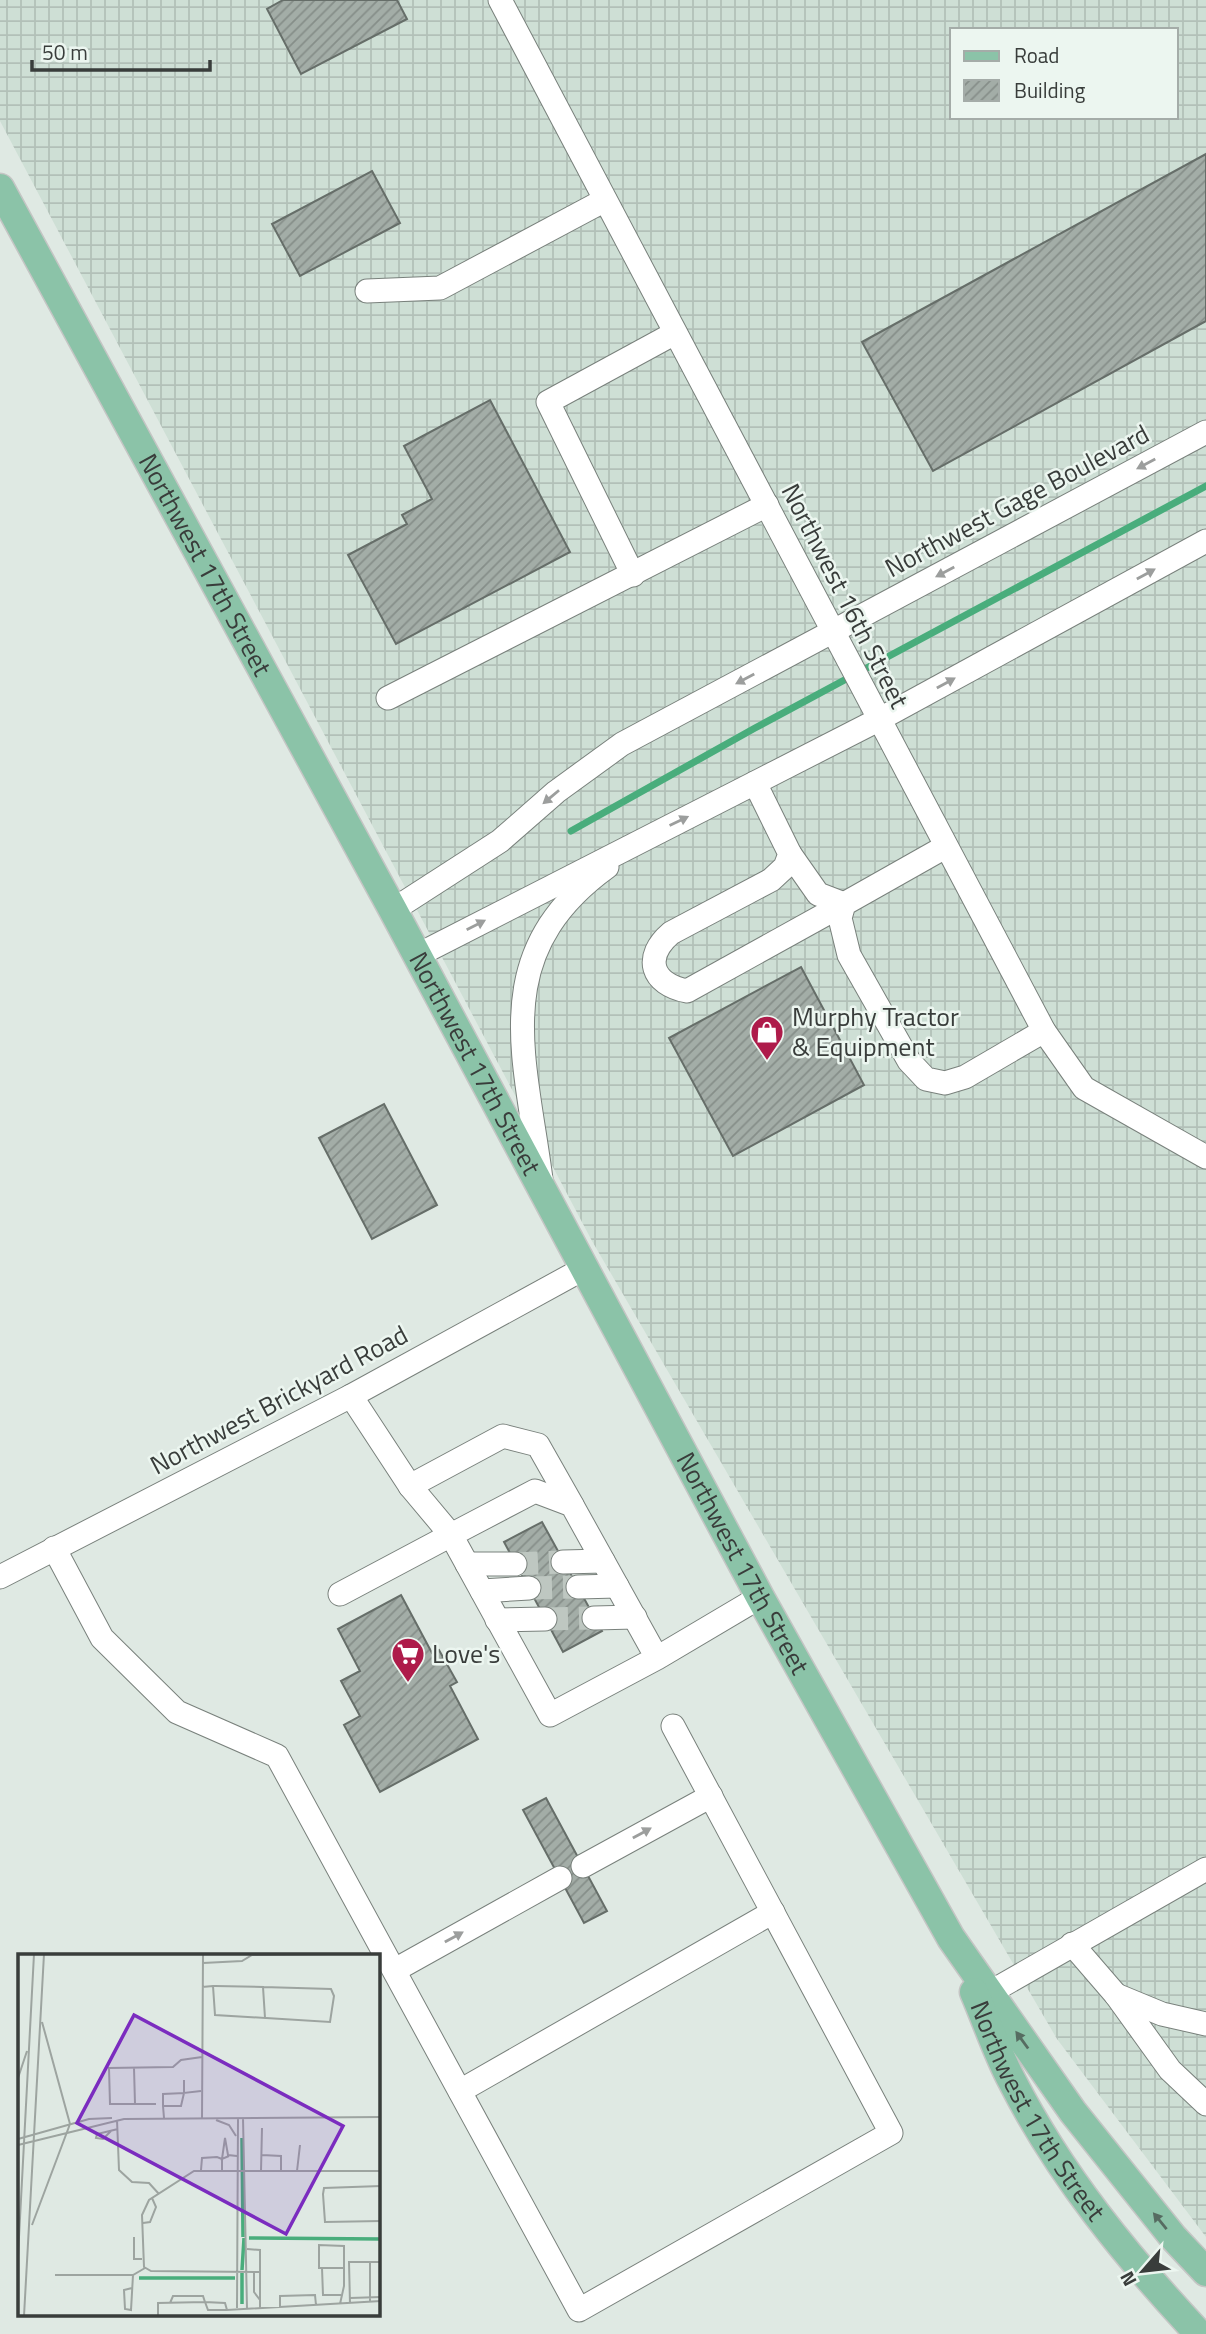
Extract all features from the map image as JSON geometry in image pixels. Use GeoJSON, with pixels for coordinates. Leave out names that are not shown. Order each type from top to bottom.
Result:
{"type":"FeatureCollection","features":[{"type":"Feature","properties":{"kind":"main road","name":"Northwest 17th Street"},"geometry":{"type":"LineString","coordinates":[[0,188],[393,910],[415,956],[761,1597],[951,1938],[1073,2112],[1173,2238],[1206,2272]]}},
{"type":"Feature","properties":{"kind":"main road","name":"Northwest 17th Street"},"geometry":{"type":"LineString","coordinates":[[951,1938],[1011,2080],[1056,2159],[1118,2244],[1199,2334]]}},
{"type":"Feature","properties":{"kind":"street","name":"Northwest 16th Street"},"geometry":{"type":"LineString","coordinates":[[500,0],[1044,1031],[1084,1088],[1206,1157]]}},
{"type":"Feature","properties":{"kind":"street"},"geometry":{"type":"LineString","coordinates":[[367,291],[440,288],[605,200]]}},
{"type":"Feature","properties":{"kind":"street"},"geometry":{"type":"LineString","coordinates":[[633,575],[548,402],[675,333]]}},
{"type":"Feature","properties":{"kind":"street","name":"Northwest Gage Boulevard"},"geometry":{"type":"LineString","coordinates":[[393,910],[500,841],[556,792],[622,744],[1206,432]]}},
{"type":"Feature","properties":{"kind":"street"},"geometry":{"type":"LineString","coordinates":[[388,698],[767,505]]}},
{"type":"Feature","properties":{"kind":"street"},"geometry":{"type":"LineString","coordinates":[[415,956],[878,720],[1206,541]]}},
{"type":"Feature","properties":{"kind":"street"},"geometry":{"type":"LineString","coordinates":[[754,783],[790,854],[818,894],[844,904]]}},
{"type":"Feature","properties":{"kind":"street"},"geometry":{"type":"LineString","coordinates":[[542,1189],[523,1049],[522,1000],[531,963],[540,941],[560,913],[593,877],[652,834]]}},
{"type":"Feature","properties":{"kind":"street"},"geometry":{"type":"LineString","coordinates":[[790,854],[785,867],[771,880],[671,933],[658,944],[654,960],[657,976],[670,988],[687,991],[945,847]]}},
{"type":"Feature","properties":{"kind":"street"},"geometry":{"type":"LineString","coordinates":[[844,904],[840,918],[849,955],[909,1061],[926,1079],[945,1083],[965,1077],[1044,1031]]}},
{"type":"Feature","properties":{"kind":"street","name":"Northwest Brickyard Road"},"geometry":{"type":"LineString","coordinates":[[0,1577],[351,1396],[583,1269]]}},
{"type":"Feature","properties":{"kind":"street"},"geometry":{"type":"LineString","coordinates":[[351,1396],[410,1486],[451,1535],[550,1714],[657,1658],[761,1597]]}},
{"type":"Feature","properties":{"kind":"street"},"geometry":{"type":"LineString","coordinates":[[410,1486],[503,1436],[538,1446],[657,1658]]}},
{"type":"Feature","properties":{"kind":"street"},"geometry":{"type":"LineString","coordinates":[[340,1594],[535,1491],[572,1504]]}},
{"type":"Feature","properties":{"kind":"street"},"geometry":{"type":"LineString","coordinates":[[54,1548],[102,1638],[177,1712],[277,1756],[579,2310],[891,2133],[673,1726]]}},
{"type":"Feature","properties":{"kind":"street"},"geometry":{"type":"LineString","coordinates":[[563,1562],[603,1561]]}},
{"type":"Feature","properties":{"kind":"street"},"geometry":{"type":"LineString","coordinates":[[467,1564],[515,1563]]}},
{"type":"Feature","properties":{"kind":"street"},"geometry":{"type":"LineString","coordinates":[[578,1587],[617,1586]]}},
{"type":"Feature","properties":{"kind":"street"},"geometry":{"type":"LineString","coordinates":[[482,1591],[529,1588]]}},
{"type":"Feature","properties":{"kind":"street"},"geometry":{"type":"LineString","coordinates":[[594,1618],[635,1617]]}},
{"type":"Feature","properties":{"kind":"street"},"geometry":{"type":"LineString","coordinates":[[497,1620],[545,1619]]}},
{"type":"Feature","properties":{"kind":"street"},"geometry":{"type":"LineString","coordinates":[[583,1866],[710,1796]]}},
{"type":"Feature","properties":{"kind":"street"},"geometry":{"type":"LineString","coordinates":[[989,1993],[1206,1870]]}},
{"type":"Feature","properties":{"kind":"street"},"geometry":{"type":"LineString","coordinates":[[395,1970],[560,1878]]}},
{"type":"Feature","properties":{"kind":"street"},"geometry":{"type":"LineString","coordinates":[[460,2091],[773,1912]]}},
{"type":"Feature","properties":{"kind":"street"},"geometry":{"type":"LineString","coordinates":[[1072,1944],[1116,1995],[1170,2070],[1206,2104]]}},
{"type":"Feature","properties":{"kind":"street"},"geometry":{"type":"LineString","coordinates":[[1116,1995],[1162,2014],[1206,2024]]}},
{"type":"Feature","properties":{"kind":"shaded area"},"geometry":{"type":"Polygon","coordinates":[[[0,0],[1206,0],[1206,2237],[1057,2039],[592,1241],[0,121],[0,0]]]}},
{"type":"Feature","properties":{"kind":"building"},"geometry":{"type":"Polygon","coordinates":[[[283,0],[397,0],[407,19],[301,74],[267,9],[283,0]]]}},
{"type":"Feature","properties":{"kind":"building"},"geometry":{"type":"Polygon","coordinates":[[[1206,154],[1206,321],[933,471],[862,342],[1206,154]]]}},
{"type":"Feature","properties":{"kind":"building"},"geometry":{"type":"Polygon","coordinates":[[[372,171],[400,223],[300,276],[272,224],[372,171]]]}},
{"type":"Feature","properties":{"kind":"building"},"geometry":{"type":"Polygon","coordinates":[[[490,400],[570,552],[396,644],[348,555],[407,524],[402,515],[432,499],[404,446],[490,400]]]}},
{"type":"Feature","properties":{"kind":"building","name":"Murphy Tractor & Equipment"},"geometry":{"type":"Polygon","coordinates":[[[801,967],[864,1085],[733,1156],[669,1038],[801,967]]]}},
{"type":"Feature","properties":{"kind":"building"},"geometry":{"type":"Polygon","coordinates":[[[384,1104],[437,1205],[372,1239],[319,1138],[384,1104]]]}},
{"type":"Feature","properties":{"kind":"building"},"geometry":{"type":"Polygon","coordinates":[[[542,1522],[602,1631],[563,1652],[504,1542],[542,1522]]]}},
{"type":"Feature","properties":{"kind":"building"},"geometry":{"type":"Polygon","coordinates":[[[401,1595],[432,1653],[439,1650],[457,1682],[450,1686],[478,1739],[380,1792],[344,1725],[360,1716],[341,1681],[360,1671],[338,1629],[401,1595]]]}},
{"type":"Feature","properties":{"kind":"building"},"geometry":{"type":"Polygon","coordinates":[[[546,1798],[607,1911],[584,1923],[523,1810],[546,1798]]]}},
{"type":"Feature","properties":{"kind":"waterway"},"geometry":{"type":"LineString","coordinates":[[571,831],[755,728],[1206,486]]}},
{"type":"Feature","properties":{"kind":"tunnel"},"geometry":{"type":"LineString","coordinates":[[515,1564],[563,1562]]}},
{"type":"Feature","properties":{"kind":"tunnel"},"geometry":{"type":"LineString","coordinates":[[529,1588],[578,1587]]}},
{"type":"Feature","properties":{"kind":"tunnel"},"geometry":{"type":"LineString","coordinates":[[545,1619],[594,1618]]}},
{"type":"Feature","properties":{"kind":"place","name":"Murphy Tractor & Equipment"},"geometry":{"type":"Point","coordinates":[767,1062]}},
{"type":"Feature","properties":{"kind":"place","name":"Love's"},"geometry":{"type":"Point","coordinates":[408,1684]}}]}
